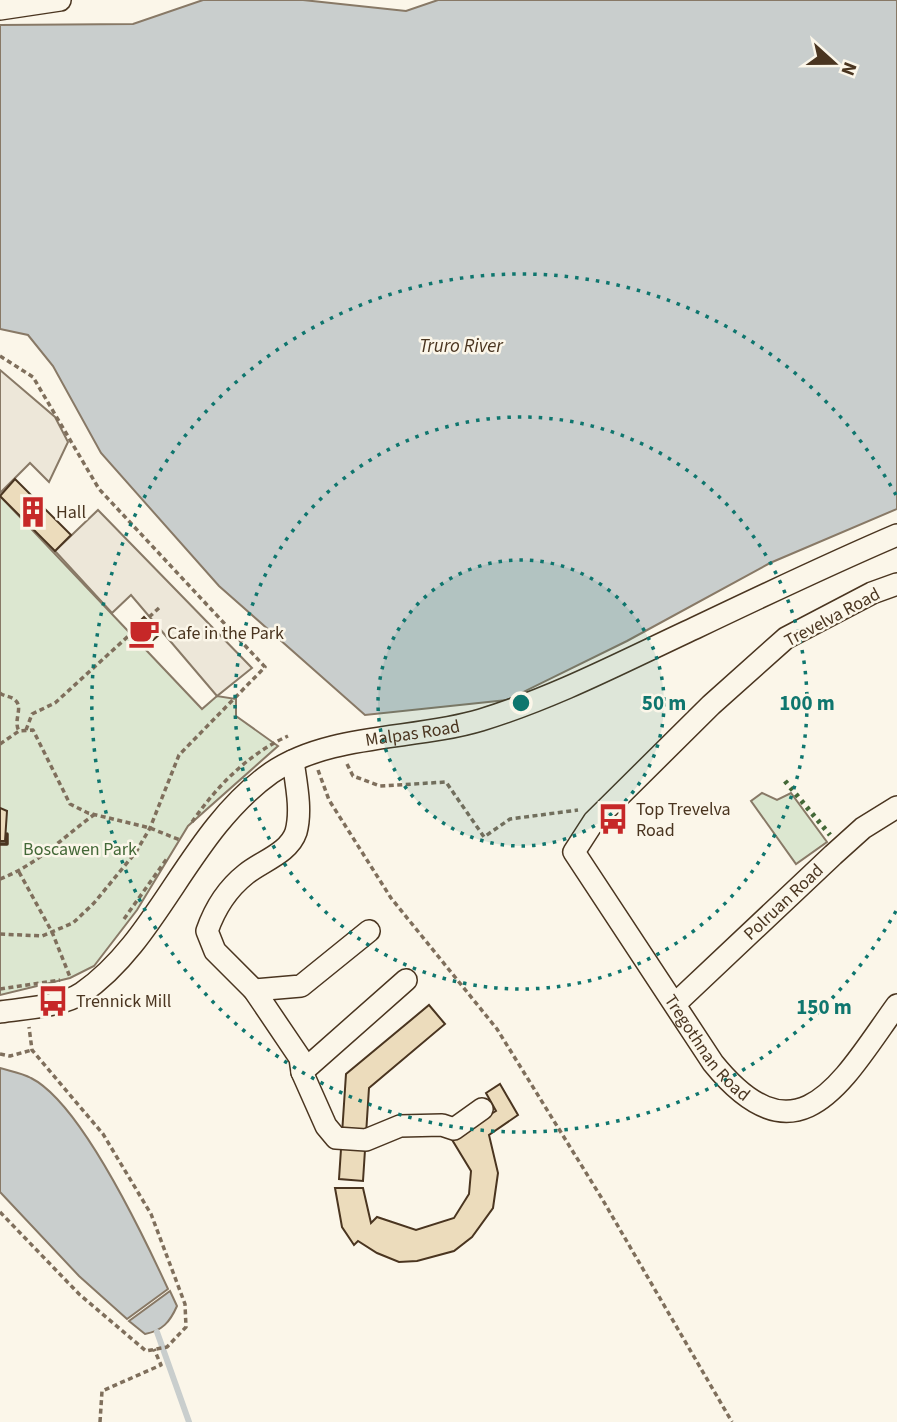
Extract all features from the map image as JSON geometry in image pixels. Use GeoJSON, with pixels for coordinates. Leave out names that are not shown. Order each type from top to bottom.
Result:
{"type":"FeatureCollection","features":[{"type":"Feature","properties":{"kind":"street"},"geometry":{"type":"LineString","coordinates":[[0,9],[60,0]]}},
{"type":"Feature","properties":{"kind":"street","name":"Malpas Road"},"geometry":{"type":"LineString","coordinates":[[0,1012],[81,994],[137,937],[228,808],[272,773],[303,758],[337,747],[467,723],[530,702],[606,673],[692,629],[897,535]]}},
{"type":"Feature","properties":{"kind":"street","name":"Trevelva Road"},"geometry":{"type":"LineString","coordinates":[[590,824],[710,705],[786,638],[872,593],[897,584]]}},
{"type":"Feature","properties":{"kind":"street"},"geometry":{"type":"LineString","coordinates":[[303,758],[295,834],[284,848],[247,873],[215,909],[207,931],[215,951],[254,990],[300,1058],[302,1072],[326,1126],[336,1138],[366,1140],[400,1126],[442,1125],[454,1129],[482,1109]]}},
{"type":"Feature","properties":{"kind":"street","name":"Polruan Road"},"geometry":{"type":"LineString","coordinates":[[675,1004],[863,828],[897,807]]}},
{"type":"Feature","properties":{"kind":"street","name":"Tregothnan Road"},"geometry":{"type":"LineString","coordinates":[[590,824],[574,852],[713,1063],[734,1089],[763,1108],[778,1111],[803,1108],[835,1090],[897,1005]]}},
{"type":"Feature","properties":{"kind":"street"},"geometry":{"type":"LineString","coordinates":[[254,990],[301,986],[369,930]]}},
{"type":"Feature","properties":{"kind":"street"},"geometry":{"type":"LineString","coordinates":[[302,1072],[406,980]]}},
{"type":"Feature","properties":{"kind":"path"},"geometry":{"type":"LineString","coordinates":[[0,356],[33,377],[99,489],[265,667],[179,755],[150,828],[136,852],[94,903],[73,923],[42,936],[0,934]]}},
{"type":"Feature","properties":{"kind":"path"},"geometry":{"type":"LineString","coordinates":[[25,730],[32,714],[55,704],[159,608]]}},
{"type":"Feature","properties":{"kind":"path"},"geometry":{"type":"LineString","coordinates":[[0,693],[16,701],[19,706],[15,722],[19,731]]}},
{"type":"Feature","properties":{"kind":"path"},"geometry":{"type":"LineString","coordinates":[[0,744],[6,737],[19,731],[33,730],[70,804],[180,840]]}},
{"type":"Feature","properties":{"kind":"path"},"geometry":{"type":"LineString","coordinates":[[0,735],[6,737]]}},
{"type":"Feature","properties":{"kind":"path"},"geometry":{"type":"LineString","coordinates":[[337,747],[353,776],[369,784],[380,786],[446,782],[484,837],[509,819],[579,810],[590,824]]}},
{"type":"Feature","properties":{"kind":"path"},"geometry":{"type":"LineString","coordinates":[[303,758],[391,898],[496,1029],[601,1197],[732,1422]]}},
{"type":"Feature","properties":{"kind":"path"},"geometry":{"type":"LineString","coordinates":[[0,879],[19,872],[58,846],[94,814]]}},
{"type":"Feature","properties":{"kind":"path"},"geometry":{"type":"LineString","coordinates":[[0,989],[70,978],[51,932],[19,872]]}},
{"type":"Feature","properties":{"kind":"path"},"geometry":{"type":"LineString","coordinates":[[0,1212],[79,1294],[146,1351],[167,1347],[186,1327],[185,1304],[151,1214],[103,1134],[32,1050],[26,1008]]}},
{"type":"Feature","properties":{"kind":"path"},"geometry":{"type":"LineString","coordinates":[[0,1054],[9,1056],[32,1050]]}},
{"type":"Feature","properties":{"kind":"path"},"geometry":{"type":"LineString","coordinates":[[100,1422],[102,1391],[161,1365],[157,1349]]}},
{"type":"Feature","properties":{"kind":"green space","name":"Boscawen Park"},"geometry":{"type":"Polygon","coordinates":[[[0,496],[202,709],[217,696],[236,699],[236,716],[278,746],[188,826],[137,910],[94,966],[70,978],[0,995],[0,496]]]}},
{"type":"Feature","properties":{"kind":"green space"},"geometry":{"type":"Polygon","coordinates":[[[762,793],[777,800],[791,793],[827,842],[796,864],[751,801],[762,793]]]}},
{"type":"Feature","properties":{"kind":"shaded area"},"geometry":{"type":"Polygon","coordinates":[[[0,370],[55,417],[68,442],[49,482],[30,463],[0,493],[0,370]]]}},
{"type":"Feature","properties":{"kind":"shaded area"},"geometry":{"type":"Polygon","coordinates":[[[98,510],[252,668],[217,696],[131,595],[112,613],[55,551],[98,510]]]}},
{"type":"Feature","properties":{"kind":"water","name":"Truro River"},"geometry":{"type":"Polygon","coordinates":[[[203,0],[303,0],[406,11],[438,0],[897,0],[897,509],[770,563],[627,641],[507,700],[365,715],[219,586],[101,453],[53,366],[28,335],[0,329],[0,25],[133,24],[203,0]]]}},
{"type":"Feature","properties":{"kind":"water"},"geometry":{"type":"Polygon","coordinates":[[[0,1068],[31,1078],[50,1092],[70,1114],[109,1173],[144,1238],[168,1289],[127,1319],[79,1276],[0,1192],[0,1068]]]}},
{"type":"Feature","properties":{"kind":"water"},"geometry":{"type":"Polygon","coordinates":[[[170,1291],[177,1306],[161,1328],[145,1334],[129,1321],[170,1291]]]}},
{"type":"Feature","properties":{"kind":"building","name":"Hall"},"geometry":{"type":"Polygon","coordinates":[[[15,479],[71,535],[55,551],[0,496],[15,479]]]}},
{"type":"Feature","properties":{"kind":"building","name":"Cafe in the Park"},"geometry":{"type":"Polygon","coordinates":[[[144,617],[160,634],[144,648],[129,632],[144,617]]]}},
{"type":"Feature","properties":{"kind":"building"},"geometry":{"type":"Polygon","coordinates":[[[0,808],[7,811],[5,841],[0,841],[0,808]]]}},
{"type":"Feature","properties":{"kind":"building"},"geometry":{"type":"Polygon","coordinates":[[[429,1005],[445,1024],[369,1088],[363,1181],[339,1179],[346,1074],[429,1005]]]}},
{"type":"Feature","properties":{"kind":"building"},"geometry":{"type":"Polygon","coordinates":[[[500,1084],[518,1115],[489,1135],[498,1173],[493,1208],[472,1237],[454,1251],[417,1261],[399,1262],[358,1241],[354,1245],[342,1227],[335,1188],[363,1188],[371,1223],[377,1217],[416,1230],[454,1218],[469,1194],[471,1171],[451,1138],[496,1111],[486,1093],[500,1084]]]}},
{"type":"Feature","properties":{"kind":"waterway"},"geometry":{"type":"LineString","coordinates":[[157,1332],[189,1422]]}},
{"type":"Feature","properties":{"kind":"hedge"},"geometry":{"type":"LineString","coordinates":[[785,781],[830,835]]}},
{"type":"Feature","properties":{"kind":"wall"},"geometry":{"type":"LineString","coordinates":[[0,844],[7,844],[7,834]]}},
{"type":"Feature","properties":{"kind":"place","name":"Hall"},"geometry":{"type":"Point","coordinates":[33,512]}},
{"type":"Feature","properties":{"kind":"place","name":"Cafe in the Park"},"geometry":{"type":"Point","coordinates":[144,633]}},
{"type":"Feature","properties":{"kind":"place","name":"Top Trevelva Road"},"geometry":{"type":"Point","coordinates":[613,819]}},
{"type":"Feature","properties":{"kind":"place","name":"Trennick Mill"},"geometry":{"type":"Point","coordinates":[53,1001]}}]}
